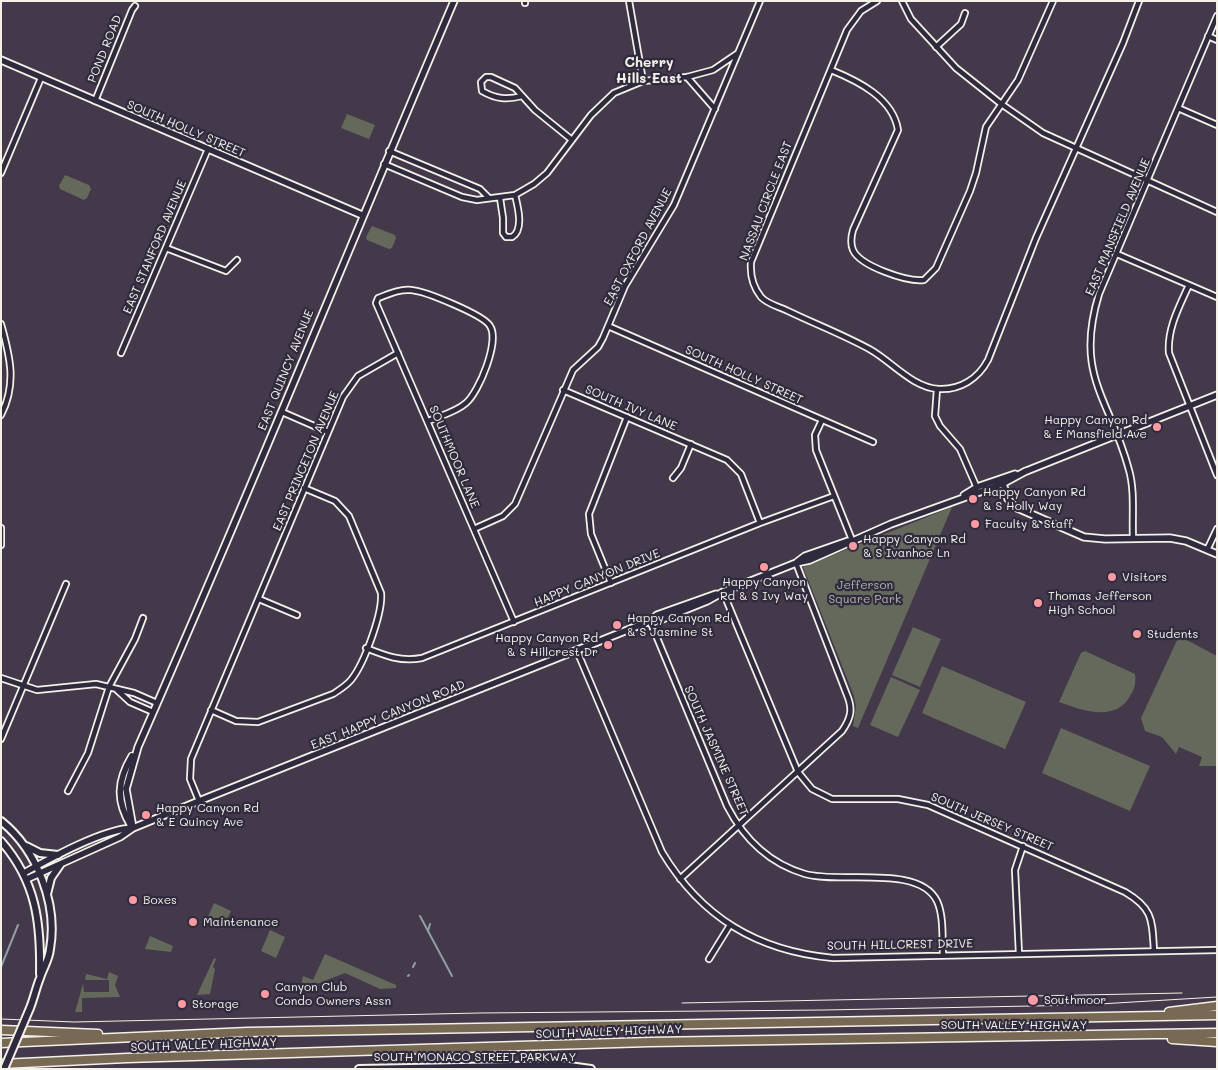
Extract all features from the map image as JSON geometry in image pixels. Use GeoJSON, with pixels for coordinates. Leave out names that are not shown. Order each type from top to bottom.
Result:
{"type":"FeatureCollection","features":[{"type":"Feature","properties":{"kind":"highway"},"geometry":{"type":"LineString","coordinates":[[1125,1018],[1217,1006]]}},
{"type":"Feature","properties":{"kind":"highway","name":"SOUTH VALLEY HIGHWAY"},"geometry":{"type":"LineString","coordinates":[[1,1043],[160,1035],[1217,1015]]}},
{"type":"Feature","properties":{"kind":"highway"},"geometry":{"type":"LineString","coordinates":[[1,1030],[160,1035]]}},
{"type":"Feature","properties":{"kind":"highway","name":"SOUTH VALLEY HIGHWAY"},"geometry":{"type":"LineString","coordinates":[[1,1064],[630,1043],[931,1036],[1120,1036],[1217,1033]]}},
{"type":"Feature","properties":{"kind":"highway"},"geometry":{"type":"LineString","coordinates":[[1120,1036],[1217,1042]]}},
{"type":"Feature","properties":{"kind":"main road"},"geometry":{"type":"LineString","coordinates":[[1,821],[21,842],[36,852],[58,855]]}},
{"type":"Feature","properties":{"kind":"main road"},"geometry":{"type":"LineString","coordinates":[[1,841],[26,876],[39,926],[40,978]]}},
{"type":"Feature","properties":{"kind":"main road"},"geometry":{"type":"LineString","coordinates":[[4,1069],[30,1008],[51,947],[51,920],[47,898],[37,869],[21,842]]}},
{"type":"Feature","properties":{"kind":"main road"},"geometry":{"type":"LineString","coordinates":[[47,898],[51,878],[60,865]]}},
{"type":"Feature","properties":{"kind":"main road","name":"SOUTH MONACO STREET PARKWAY"},"geometry":{"type":"LineString","coordinates":[[359,1069],[562,1067],[591,1069]]}},
{"type":"Feature","properties":{"kind":"street","name":"EAST QUINCY AVENUE"},"geometry":{"type":"LineString","coordinates":[[132,828],[126,789],[138,747],[282,412],[362,215],[454,1]]}},
{"type":"Feature","properties":{"kind":"street"},"geometry":{"type":"LineString","coordinates":[[629,1],[643,81]]}},
{"type":"Feature","properties":{"kind":"street","name":"EAST OXFORD AVENUE"},"geometry":{"type":"LineString","coordinates":[[474,529],[503,516],[515,504],[563,390],[575,367],[598,347],[625,286],[674,205],[760,1]]}},
{"type":"Feature","properties":{"kind":"street","name":"NASSAU CIRCLE EAST"},"geometry":{"type":"LineString","coordinates":[[877,1],[861,12],[850,23],[751,262],[752,280],[763,299],[870,349],[921,385],[936,389]]}},
{"type":"Feature","properties":{"kind":"street"},"geometry":{"type":"LineString","coordinates":[[902,1],[911,19],[956,68],[1000,104],[1043,133],[1217,212]]}},
{"type":"Feature","properties":{"kind":"street"},"geometry":{"type":"LineString","coordinates":[[832,70],[863,84],[893,115],[898,130],[853,230],[851,244],[853,252],[864,262],[914,282],[924,280],[936,268],[973,182],[986,127],[1024,68],[1053,1]]}},
{"type":"Feature","properties":{"kind":"street"},"geometry":{"type":"LineString","coordinates":[[978,490],[960,449],[940,426],[935,416],[936,389],[963,385],[976,376],[985,366],[1036,238],[1135,15],[1139,1]]}},
{"type":"Feature","properties":{"kind":"street","name":"POND ROAD"},"geometry":{"type":"LineString","coordinates":[[95,101],[135,6]]}},
{"type":"Feature","properties":{"kind":"street"},"geometry":{"type":"LineString","coordinates":[[936,47],[961,24],[965,13]]}},
{"type":"Feature","properties":{"kind":"street","name":"EAST MANSFIELD AVENUE"},"geometry":{"type":"LineString","coordinates":[[1133,538],[1132,481],[1117,435],[1095,381],[1089,350],[1094,311],[1217,16]]}},
{"type":"Feature","properties":{"kind":"street"},"geometry":{"type":"LineString","coordinates":[[1208,36],[1217,40]]}},
{"type":"Feature","properties":{"kind":"street"},"geometry":{"type":"LineString","coordinates":[[384,164],[462,197],[477,200],[488,197],[500,198],[515,195],[534,184],[546,173],[604,101],[626,87],[643,81],[687,77],[713,70],[739,52]]}},
{"type":"Feature","properties":{"kind":"street","name":"SOUTH HOLLY STREET"},"geometry":{"type":"LineString","coordinates":[[1,60],[362,215]]}},
{"type":"Feature","properties":{"kind":"street"},"geometry":{"type":"LineString","coordinates":[[522,96],[509,99],[498,98],[482,91],[481,82],[486,77],[490,77],[515,88],[572,140]]}},
{"type":"Feature","properties":{"kind":"street"},"geometry":{"type":"LineString","coordinates":[[687,77],[715,109]]}},
{"type":"Feature","properties":{"kind":"street"},"geometry":{"type":"LineString","coordinates":[[1,173],[41,78]]}},
{"type":"Feature","properties":{"kind":"street"},"geometry":{"type":"LineString","coordinates":[[1178,108],[1217,125]]}},
{"type":"Feature","properties":{"kind":"street","name":"EAST STANFORD AVENUE"},"geometry":{"type":"LineString","coordinates":[[122,353],[208,149]]}},
{"type":"Feature","properties":{"kind":"street"},"geometry":{"type":"LineString","coordinates":[[389,151],[480,189],[488,197]]}},
{"type":"Feature","properties":{"kind":"street"},"geometry":{"type":"LineString","coordinates":[[500,198],[503,233],[506,237],[512,238],[517,233],[519,222],[515,195]]}},
{"type":"Feature","properties":{"kind":"street"},"geometry":{"type":"LineString","coordinates":[[166,248],[226,271],[237,260]]}},
{"type":"Feature","properties":{"kind":"street"},"geometry":{"type":"LineString","coordinates":[[1117,254],[1217,297]]}},
{"type":"Feature","properties":{"kind":"street"},"geometry":{"type":"LineString","coordinates":[[1189,285],[1173,323],[1168,345],[1169,353],[1217,475]]}},
{"type":"Feature","properties":{"kind":"street","name":"SOUTHMOOR LANE"},"geometry":{"type":"LineString","coordinates":[[428,421],[460,407],[472,396],[493,346],[494,333],[482,318],[418,291],[402,290],[376,300],[514,622]]}},
{"type":"Feature","properties":{"kind":"street"},"geometry":{"type":"LineString","coordinates":[[1,324],[12,376],[11,392],[1,415]]}},
{"type":"Feature","properties":{"kind":"street","name":"SOUTH HOLLY STREET"},"geometry":{"type":"LineString","coordinates":[[608,326],[873,442]]}},
{"type":"Feature","properties":{"kind":"street","name":"EAST PRINCETON AVENUE"},"geometry":{"type":"LineString","coordinates":[[199,801],[190,779],[190,764],[328,432],[350,385],[368,369],[398,353]]}},
{"type":"Feature","properties":{"kind":"street","name":"SOUTH IVY LANE"},"geometry":{"type":"LineString","coordinates":[[563,390],[727,460],[741,474],[760,523]]}},
{"type":"Feature","properties":{"kind":"street","name":"EAST HAPPY CANYON ROAD"},"geometry":{"type":"LineString","coordinates":[[26,876],[58,855],[114,831],[132,828],[577,651],[705,596],[722,592],[796,563],[805,556],[852,540],[1217,395]]}},
{"type":"Feature","properties":{"kind":"street"},"geometry":{"type":"LineString","coordinates":[[282,412],[328,432]]}},
{"type":"Feature","properties":{"kind":"street"},"geometry":{"type":"LineString","coordinates":[[611,583],[591,534],[589,514],[627,417]]}},
{"type":"Feature","properties":{"kind":"street"},"geometry":{"type":"LineString","coordinates":[[822,420],[816,435],[816,450],[852,540]]}},
{"type":"Feature","properties":{"kind":"street"},"geometry":{"type":"LineString","coordinates":[[673,478],[681,468],[692,444]]}},
{"type":"Feature","properties":{"kind":"street"},"geometry":{"type":"LineString","coordinates":[[1001,481],[1008,499],[1015,507],[1070,532],[1096,538],[1180,540],[1217,554]]}},
{"type":"Feature","properties":{"kind":"street"},"geometry":{"type":"LineString","coordinates":[[211,710],[236,721],[258,722],[333,694],[343,687],[354,675],[366,648],[380,611],[382,600],[378,583],[349,516],[334,501],[304,488]]}},
{"type":"Feature","properties":{"kind":"street","name":"HAPPY CANYON DRIVE"},"geometry":{"type":"LineString","coordinates":[[366,648],[392,658],[414,659],[514,622],[760,523],[834,496]]}},
{"type":"Feature","properties":{"kind":"street"},"geometry":{"type":"LineString","coordinates":[[1,528],[1,545]]}},
{"type":"Feature","properties":{"kind":"street"},"geometry":{"type":"LineString","coordinates":[[1207,550],[1217,529]]}},
{"type":"Feature","properties":{"kind":"street"},"geometry":{"type":"LineString","coordinates":[[680,880],[842,731],[851,717],[851,705],[848,695],[796,563]]}},
{"type":"Feature","properties":{"kind":"street"},"geometry":{"type":"LineString","coordinates":[[1,739],[66,584]]}},
{"type":"Feature","properties":{"kind":"street","name":"SOUTH JERSEY STREET"},"geometry":{"type":"LineString","coordinates":[[722,592],[798,772],[812,789],[832,799],[908,800],[940,809],[1125,892],[1142,903],[1151,918],[1154,951]]}},
{"type":"Feature","properties":{"kind":"street"},"geometry":{"type":"LineString","coordinates":[[259,599],[297,616]]}},
{"type":"Feature","properties":{"kind":"street"},"geometry":{"type":"LineString","coordinates":[[68,791],[92,744],[109,687],[135,639],[143,618]]}},
{"type":"Feature","properties":{"kind":"street","name":"SOUTH JASMINE STREET"},"geometry":{"type":"LineString","coordinates":[[650,621],[700,744],[738,827],[766,855],[799,872],[821,877],[895,878],[922,887],[937,900],[940,909],[943,954]]}},
{"type":"Feature","properties":{"kind":"street","name":"SOUTH HILLCREST DRIVE"},"geometry":{"type":"LineString","coordinates":[[577,651],[656,839],[680,880],[713,913],[730,925],[776,948],[810,955],[852,958],[943,954],[1217,950]]}},
{"type":"Feature","properties":{"kind":"street"},"geometry":{"type":"LineString","coordinates":[[1,678],[22,686],[45,691],[85,684],[109,687],[134,693],[157,703]]}},
{"type":"Feature","properties":{"kind":"street"},"geometry":{"type":"LineString","coordinates":[[117,690],[130,702],[153,712]]}},
{"type":"Feature","properties":{"kind":"street","name":"EAST HAPPY CANYON ROAD"},"geometry":{"type":"LineString","coordinates":[[37,869],[60,865],[120,837],[132,828]]}},
{"type":"Feature","properties":{"kind":"street"},"geometry":{"type":"LineString","coordinates":[[1019,954],[1015,870],[1024,846]]}},
{"type":"Feature","properties":{"kind":"street"},"geometry":{"type":"LineString","coordinates":[[709,959],[730,925]]}},
{"type":"Feature","properties":{"kind":"green space"},"geometry":{"type":"Polygon","coordinates":[[[347,114],[375,125],[369,139],[341,128],[347,114]]]}},
{"type":"Feature","properties":{"kind":"green space"},"geometry":{"type":"Polygon","coordinates":[[[65,175],[89,185],[91,189],[87,198],[84,200],[60,189],[59,186],[65,175]]]}},
{"type":"Feature","properties":{"kind":"green space"},"geometry":{"type":"Polygon","coordinates":[[[372,226],[395,235],[396,238],[392,248],[389,249],[367,240],[366,237],[372,226]]]}},
{"type":"Feature","properties":{"kind":"green space","name":"Jefferson Square Park"},"geometry":{"type":"Polygon","coordinates":[[[952,507],[858,728],[853,726],[856,707],[854,696],[803,567],[952,507]]]}},
{"type":"Feature","properties":{"kind":"green space"},"geometry":{"type":"Polygon","coordinates":[[[913,627],[941,639],[920,687],[892,675],[913,627]]]}},
{"type":"Feature","properties":{"kind":"green space"},"geometry":{"type":"Polygon","coordinates":[[[1179,636],[1217,656],[1217,766],[1199,766],[1202,757],[1179,747],[1176,754],[1162,737],[1145,731],[1141,718],[1179,636]]]}},
{"type":"Feature","properties":{"kind":"green space"},"geometry":{"type":"Polygon","coordinates":[[[1085,651],[1135,674],[1135,685],[1124,704],[1108,712],[1098,712],[1078,709],[1059,702],[1081,653],[1085,651]]]}},
{"type":"Feature","properties":{"kind":"green space"},"geometry":{"type":"Polygon","coordinates":[[[942,666],[1026,702],[1005,749],[922,713],[942,666]]]}},
{"type":"Feature","properties":{"kind":"green space"},"geometry":{"type":"Polygon","coordinates":[[[891,677],[920,690],[898,737],[870,725],[891,677]]]}},
{"type":"Feature","properties":{"kind":"green space"},"geometry":{"type":"Polygon","coordinates":[[[1061,728],[1150,766],[1130,811],[1042,773],[1061,728]]]}},
{"type":"Feature","properties":{"kind":"green space"},"geometry":{"type":"Polygon","coordinates":[[[214,903],[231,911],[223,929],[206,921],[214,903]]]}},
{"type":"Feature","properties":{"kind":"green space"},"geometry":{"type":"Polygon","coordinates":[[[270,930],[285,937],[276,958],[261,951],[270,930]]]}},
{"type":"Feature","properties":{"kind":"green space"},"geometry":{"type":"Polygon","coordinates":[[[150,936],[173,946],[171,952],[145,949],[150,936]]]}},
{"type":"Feature","properties":{"kind":"green space"},"geometry":{"type":"Polygon","coordinates":[[[325,954],[396,985],[396,988],[380,989],[345,973],[309,987],[301,986],[303,976],[313,980],[325,954]]]}},
{"type":"Feature","properties":{"kind":"green space"},"geometry":{"type":"Polygon","coordinates":[[[214,958],[216,959],[213,967],[215,969],[210,994],[197,995],[214,958]]]}},
{"type":"Feature","properties":{"kind":"green space"},"geometry":{"type":"Polygon","coordinates":[[[109,972],[118,976],[115,985],[120,997],[82,998],[82,1012],[75,1012],[83,984],[84,992],[109,992],[109,980],[85,980],[86,974],[107,979],[109,972]]]}},
{"type":"Feature","properties":{"kind":"waterway"},"geometry":{"type":"LineString","coordinates":[[420,916],[452,976]]}},
{"type":"Feature","properties":{"kind":"waterway"},"geometry":{"type":"LineString","coordinates":[[428,931],[430,924]]}},
{"type":"Feature","properties":{"kind":"waterway"},"geometry":{"type":"LineString","coordinates":[[1,967],[18,925]]}},
{"type":"Feature","properties":{"kind":"waterway"},"geometry":{"type":"LineString","coordinates":[[413,967],[415,963]]}},
{"type":"Feature","properties":{"kind":"tram line"},"geometry":{"type":"LineString","coordinates":[[682,1003],[1182,993]]}},
{"type":"Feature","properties":{"kind":"tram line"},"geometry":{"type":"LineString","coordinates":[[1,1019],[74,1022],[479,1013],[824,1010],[1083,1005],[1217,997]]}},
{"type":"Feature","properties":{"kind":"place","name":"Happy Canyon Rd & E Mansfield Ave"},"geometry":{"type":"Point","coordinates":[1157,427]}},
{"type":"Feature","properties":{"kind":"place","name":"Happy Canyon Rd & S Holly Way"},"geometry":{"type":"Point","coordinates":[973,499]}},
{"type":"Feature","properties":{"kind":"place","name":"Faculty & Staff"},"geometry":{"type":"Point","coordinates":[975,524]}},
{"type":"Feature","properties":{"kind":"place","name":"Happy Canyon Rd & S Ivanhoe Ln"},"geometry":{"type":"Point","coordinates":[853,546]}},
{"type":"Feature","properties":{"kind":"place","name":"Happy Canyon Rd & S Ivy Way"},"geometry":{"type":"Point","coordinates":[764,567]}},
{"type":"Feature","properties":{"kind":"place","name":"Visitors"},"geometry":{"type":"Point","coordinates":[1112,577]}},
{"type":"Feature","properties":{"kind":"place","name":"Thomas Jefferson High School"},"geometry":{"type":"Point","coordinates":[1038,603]}},
{"type":"Feature","properties":{"kind":"place","name":"Happy Canyon Rd & S Jasmine St"},"geometry":{"type":"Point","coordinates":[617,625]}},
{"type":"Feature","properties":{"kind":"place","name":"Students"},"geometry":{"type":"Point","coordinates":[1137,634]}},
{"type":"Feature","properties":{"kind":"place","name":"Happy Canyon Rd & S Hillcrest Dr"},"geometry":{"type":"Point","coordinates":[608,645]}},
{"type":"Feature","properties":{"kind":"place","name":"Happy Canyon Rd & E Quincy Ave"},"geometry":{"type":"Point","coordinates":[146,815]}},
{"type":"Feature","properties":{"kind":"place","name":"Boxes"},"geometry":{"type":"Point","coordinates":[133,900]}},
{"type":"Feature","properties":{"kind":"place","name":"Maintenance"},"geometry":{"type":"Point","coordinates":[193,922]}},
{"type":"Feature","properties":{"kind":"place","name":"Canyon Club Condo Owners Assn"},"geometry":{"type":"Point","coordinates":[265,994]}},
{"type":"Feature","properties":{"kind":"place","name":"Southmoor"},"geometry":{"type":"Point","coordinates":[1033,1000]}},
{"type":"Feature","properties":{"kind":"place","name":"Storage"},"geometry":{"type":"Point","coordinates":[182,1004]}},
{"type":"Feature","properties":{"kind":"district","name":"Cherry Hills East"},"geometry":{"type":"Point","coordinates":[649,72]}}]}
